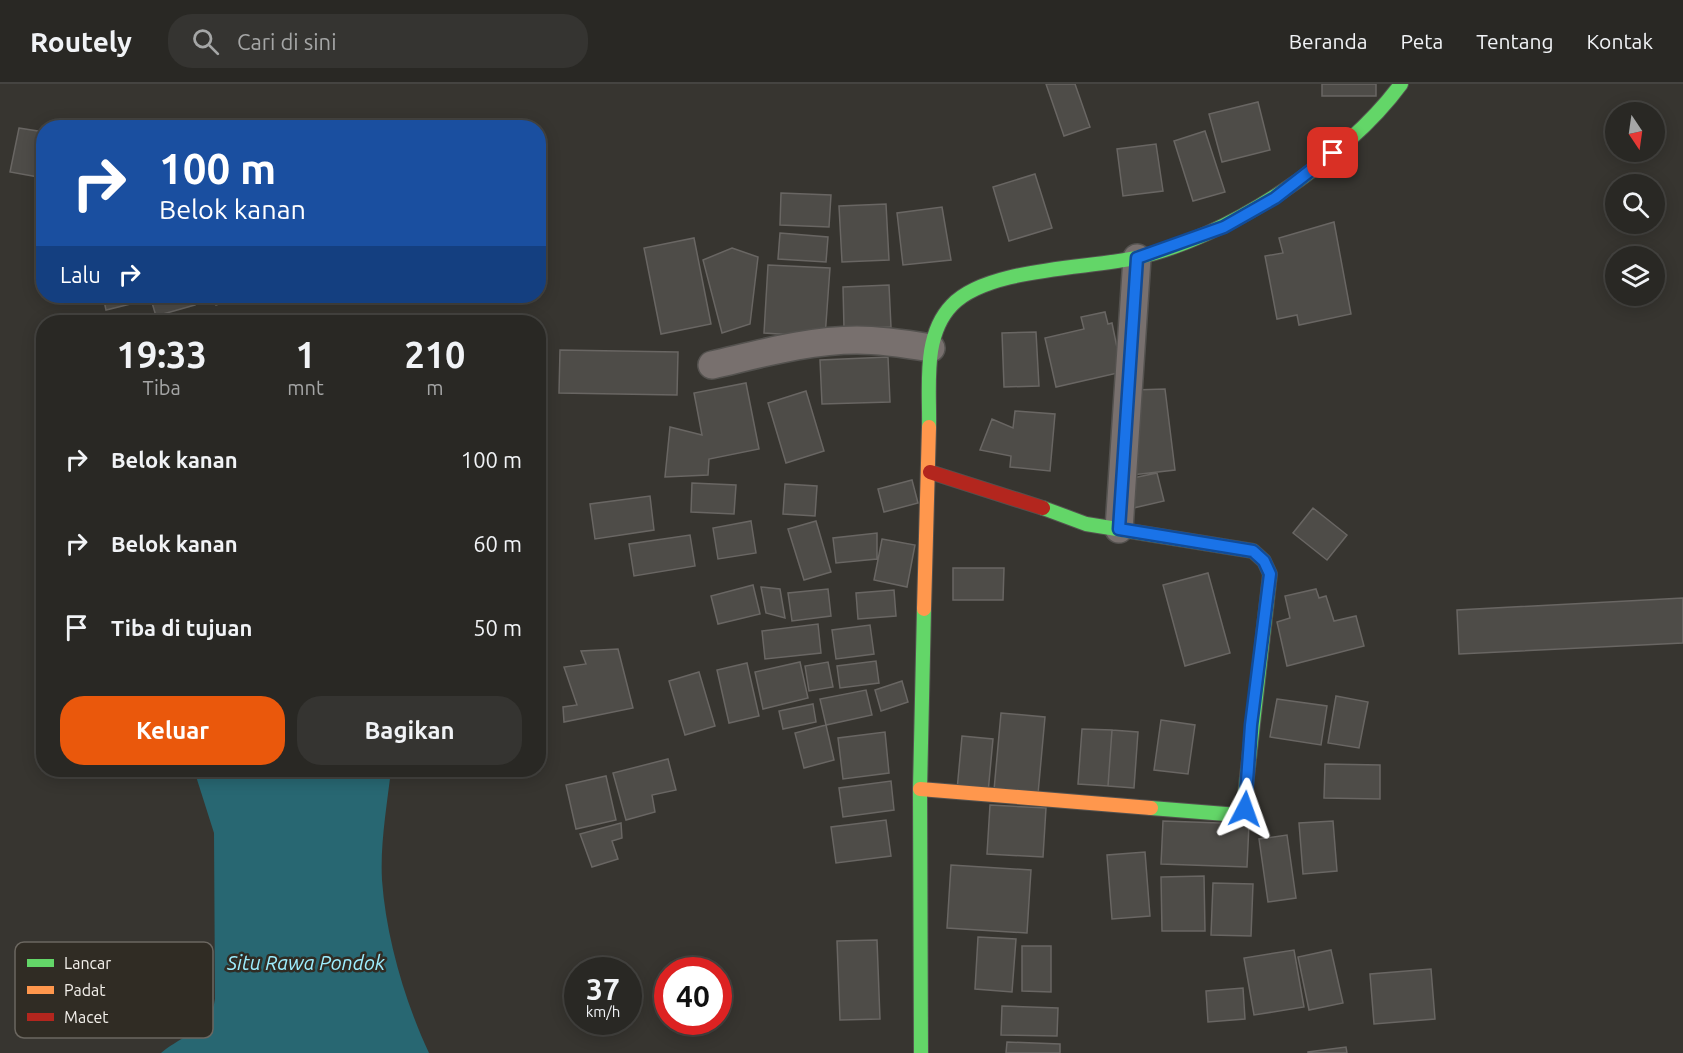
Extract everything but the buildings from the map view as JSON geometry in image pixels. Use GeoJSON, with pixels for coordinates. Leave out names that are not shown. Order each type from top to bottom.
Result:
{"type":"FeatureCollection","features":[{"type":"Feature","properties":{"kind":"street"},"geometry":{"type":"LineString","coordinates":[[921,1053],[920,789],[930,472],[931,348],[937,322],[953,303],[974,290],[1008,279],[1137,258],[1224,227],[1275,198],[1318,167],[1362,127],[1401,84]]}},
{"type":"Feature","properties":{"kind":"street"},"geometry":{"type":"LineString","coordinates":[[1119,529],[1137,258]]}},
{"type":"Feature","properties":{"kind":"street"},"geometry":{"type":"LineString","coordinates":[[712,365],[785,348],[832,341],[869,340],[931,348]]}},
{"type":"Feature","properties":{"kind":"street"},"geometry":{"type":"LineString","coordinates":[[920,789],[1238,815],[1243,812],[1246,803],[1251,725],[1270,574],[1253,551],[1086,524],[1010,496],[930,472]]}},
{"type":"Feature","properties":{"kind":"water","name":"Situ Rawa Pondok"},"geometry":{"type":"Polygon","coordinates":[[[196,777],[390,777],[382,853],[384,902],[398,969],[429,1053],[161,1053],[183,1038],[213,1038],[215,999],[214,833],[196,777]]]}},
{"type":"Feature","properties":{"kind":"traffic: fast"},"geometry":{"type":"LineString","coordinates":[[929,427],[930,363],[936,332],[942,318],[952,305],[968,293],[1012,277],[1135,258],[1170,248],[1207,233],[1282,192],[1317,167],[1378,112],[1401,84]]}},
{"type":"Feature","properties":{"kind":"traffic: fast"},"geometry":{"type":"LineString","coordinates":[[1043,508],[1086,524],[1253,551],[1264,561],[1270,574],[1243,812],[1238,815],[1151,808]]}},
{"type":"Feature","properties":{"kind":"traffic: fast"},"geometry":{"type":"LineString","coordinates":[[921,1053],[920,789],[924,609]]}},
{"type":"Feature","properties":{"kind":"traffic: slow"},"geometry":{"type":"LineString","coordinates":[[924,609],[929,427]]}},
{"type":"Feature","properties":{"kind":"traffic: slow"},"geometry":{"type":"LineString","coordinates":[[920,789],[1151,808]]}},
{"type":"Feature","properties":{"kind":"traffic: jam"},"geometry":{"type":"LineString","coordinates":[[930,472],[1043,508]]}},
{"type":"Feature","properties":{"kind":"route"},"geometry":{"type":"LineString","coordinates":[[1245,809],[1251,725],[1270,574],[1264,561],[1253,551],[1119,529],[1137,258],[1224,227],[1275,198],[1318,167],[1333,153]]}}]}
